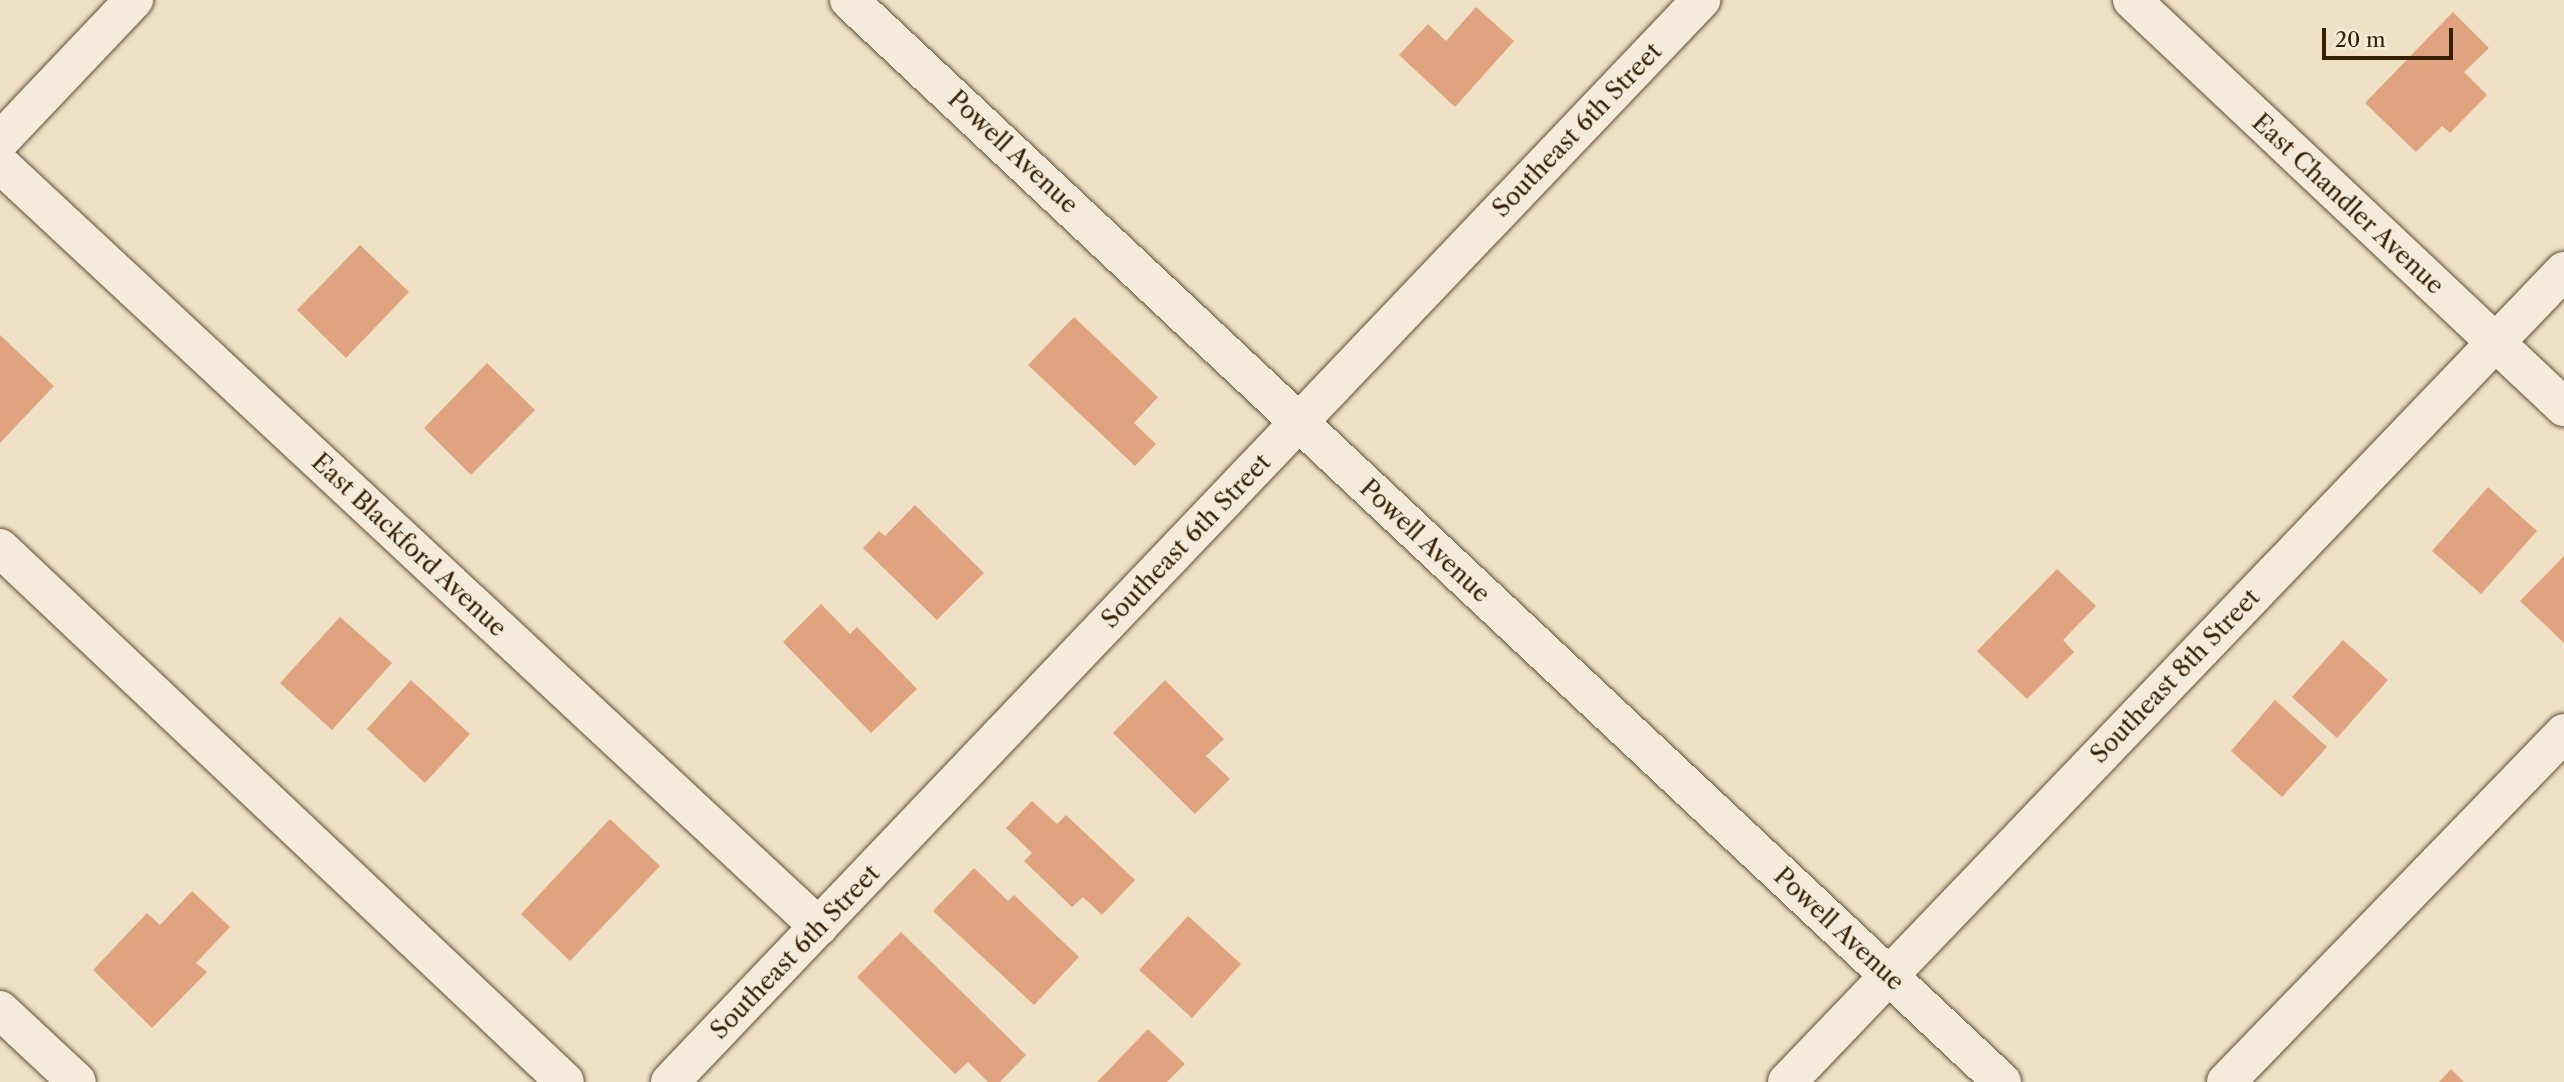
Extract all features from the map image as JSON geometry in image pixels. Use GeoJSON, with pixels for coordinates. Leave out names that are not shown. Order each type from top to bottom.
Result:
{"type":"FeatureCollection","features":[{"type":"Feature","properties":{"kind":"street"},"geometry":{"type":"LineString","coordinates":[[0,141],[134,0]]}},
{"type":"Feature","properties":{"kind":"street","name":"Powell Avenue"},"geometry":{"type":"LineString","coordinates":[[849,0],[2002,1082]]}},
{"type":"Feature","properties":{"kind":"street","name":"Southeast 6th Street"},"geometry":{"type":"LineString","coordinates":[[670,1082],[1701,0]]}},
{"type":"Feature","properties":{"kind":"street","name":"East Chandler Avenue"},"geometry":{"type":"LineString","coordinates":[[2132,0],[2564,407]]}},
{"type":"Feature","properties":{"kind":"street","name":"East Blackford Avenue"},"geometry":{"type":"LineString","coordinates":[[0,163],[819,927]]}},
{"type":"Feature","properties":{"kind":"street","name":"Southeast 8th Street"},"geometry":{"type":"LineString","coordinates":[[1787,1082],[2564,271]]}},
{"type":"Feature","properties":{"kind":"street"},"geometry":{"type":"LineString","coordinates":[[0,548],[565,1082]]}},
{"type":"Feature","properties":{"kind":"street"},"geometry":{"type":"LineString","coordinates":[[2226,1082],[2564,733]]}},
{"type":"Feature","properties":{"kind":"street"},"geometry":{"type":"LineString","coordinates":[[0,1010],[77,1082]]}},
{"type":"Feature","properties":{"kind":"building"},"geometry":{"type":"Polygon","coordinates":[[[1476,7],[1514,41],[1455,107],[1399,55],[1428,24],[1446,41],[1476,7]]]}},
{"type":"Feature","properties":{"kind":"building"},"geometry":{"type":"Polygon","coordinates":[[[2453,12],[2489,48],[2464,72],[2487,95],[2450,133],[2442,126],[2416,152],[2365,103],[2453,12]]]}},
{"type":"Feature","properties":{"kind":"building"},"geometry":{"type":"Polygon","coordinates":[[[360,245],[409,292],[346,358],[297,310],[360,245]]]}},
{"type":"Feature","properties":{"kind":"building"},"geometry":{"type":"Polygon","coordinates":[[[1074,317],[1158,397],[1134,423],[1156,444],[1135,466],[1028,365],[1074,317]]]}},
{"type":"Feature","properties":{"kind":"building"},"geometry":{"type":"Polygon","coordinates":[[[0,335],[54,386],[0,443],[0,335]]]}},
{"type":"Feature","properties":{"kind":"building"},"geometry":{"type":"Polygon","coordinates":[[[487,363],[535,410],[471,475],[424,428],[487,363]]]}},
{"type":"Feature","properties":{"kind":"building"},"geometry":{"type":"Polygon","coordinates":[[[2488,487],[2537,531],[2481,594],[2432,551],[2488,487]]]}},
{"type":"Feature","properties":{"kind":"building"},"geometry":{"type":"Polygon","coordinates":[[[915,505],[984,573],[937,620],[863,548],[879,531],[885,536],[915,505]]]}},
{"type":"Feature","properties":{"kind":"building"},"geometry":{"type":"Polygon","coordinates":[[[2564,556],[2564,643],[2520,601],[2564,556]]]}},
{"type":"Feature","properties":{"kind":"building"},"geometry":{"type":"Polygon","coordinates":[[[2057,569],[2096,606],[2063,640],[2074,652],[2027,699],[1977,651],[2057,569]]]}},
{"type":"Feature","properties":{"kind":"building"},"geometry":{"type":"Polygon","coordinates":[[[821,604],[850,634],[857,627],[917,689],[871,733],[783,642],[821,604]]]}},
{"type":"Feature","properties":{"kind":"building"},"geometry":{"type":"Polygon","coordinates":[[[340,617],[392,663],[332,730],[280,683],[340,617]]]}},
{"type":"Feature","properties":{"kind":"building"},"geometry":{"type":"Polygon","coordinates":[[[2343,640],[2388,680],[2337,738],[2292,697],[2343,640]]]}},
{"type":"Feature","properties":{"kind":"building"},"geometry":{"type":"Polygon","coordinates":[[[411,680],[470,734],[425,783],[367,729],[411,680]]]}},
{"type":"Feature","properties":{"kind":"building"},"geometry":{"type":"Polygon","coordinates":[[[1165,680],[1224,739],[1206,756],[1230,779],[1195,814],[1113,733],[1165,680]]]}},
{"type":"Feature","properties":{"kind":"building"},"geometry":{"type":"Polygon","coordinates":[[[2275,700],[2327,747],[2282,797],[2231,751],[2275,700]]]}},
{"type":"Feature","properties":{"kind":"building"},"geometry":{"type":"Polygon","coordinates":[[[1032,801],[1057,824],[1066,815],[1135,880],[1102,915],[1083,897],[1072,907],[1024,861],[1032,853],[1006,828],[1032,801]]]}},
{"type":"Feature","properties":{"kind":"building"},"geometry":{"type":"Polygon","coordinates":[[[610,819],[660,866],[570,961],[521,914],[610,819]]]}},
{"type":"Feature","properties":{"kind":"building"},"geometry":{"type":"Polygon","coordinates":[[[974,868],[1008,901],[1014,895],[1079,957],[1034,1005],[933,911],[974,868]]]}},
{"type":"Feature","properties":{"kind":"building"},"geometry":{"type":"Polygon","coordinates":[[[192,891],[230,927],[196,963],[207,972],[152,1028],[93,970],[147,913],[160,925],[192,891]]]}},
{"type":"Feature","properties":{"kind":"building"},"geometry":{"type":"Polygon","coordinates":[[[1188,916],[1241,964],[1192,1018],[1139,970],[1188,916]]]}},
{"type":"Feature","properties":{"kind":"building"},"geometry":{"type":"Polygon","coordinates":[[[901,932],[1026,1055],[1000,1082],[988,1082],[968,1062],[955,1074],[857,977],[901,932]]]}},
{"type":"Feature","properties":{"kind":"building"},"geometry":{"type":"Polygon","coordinates":[[[1148,1029],[1185,1064],[1167,1082],[1097,1082],[1148,1029]]]}},
{"type":"Feature","properties":{"kind":"building"},"geometry":{"type":"Polygon","coordinates":[[[2451,1069],[2464,1082],[2439,1082],[2451,1069]]]}}]}
